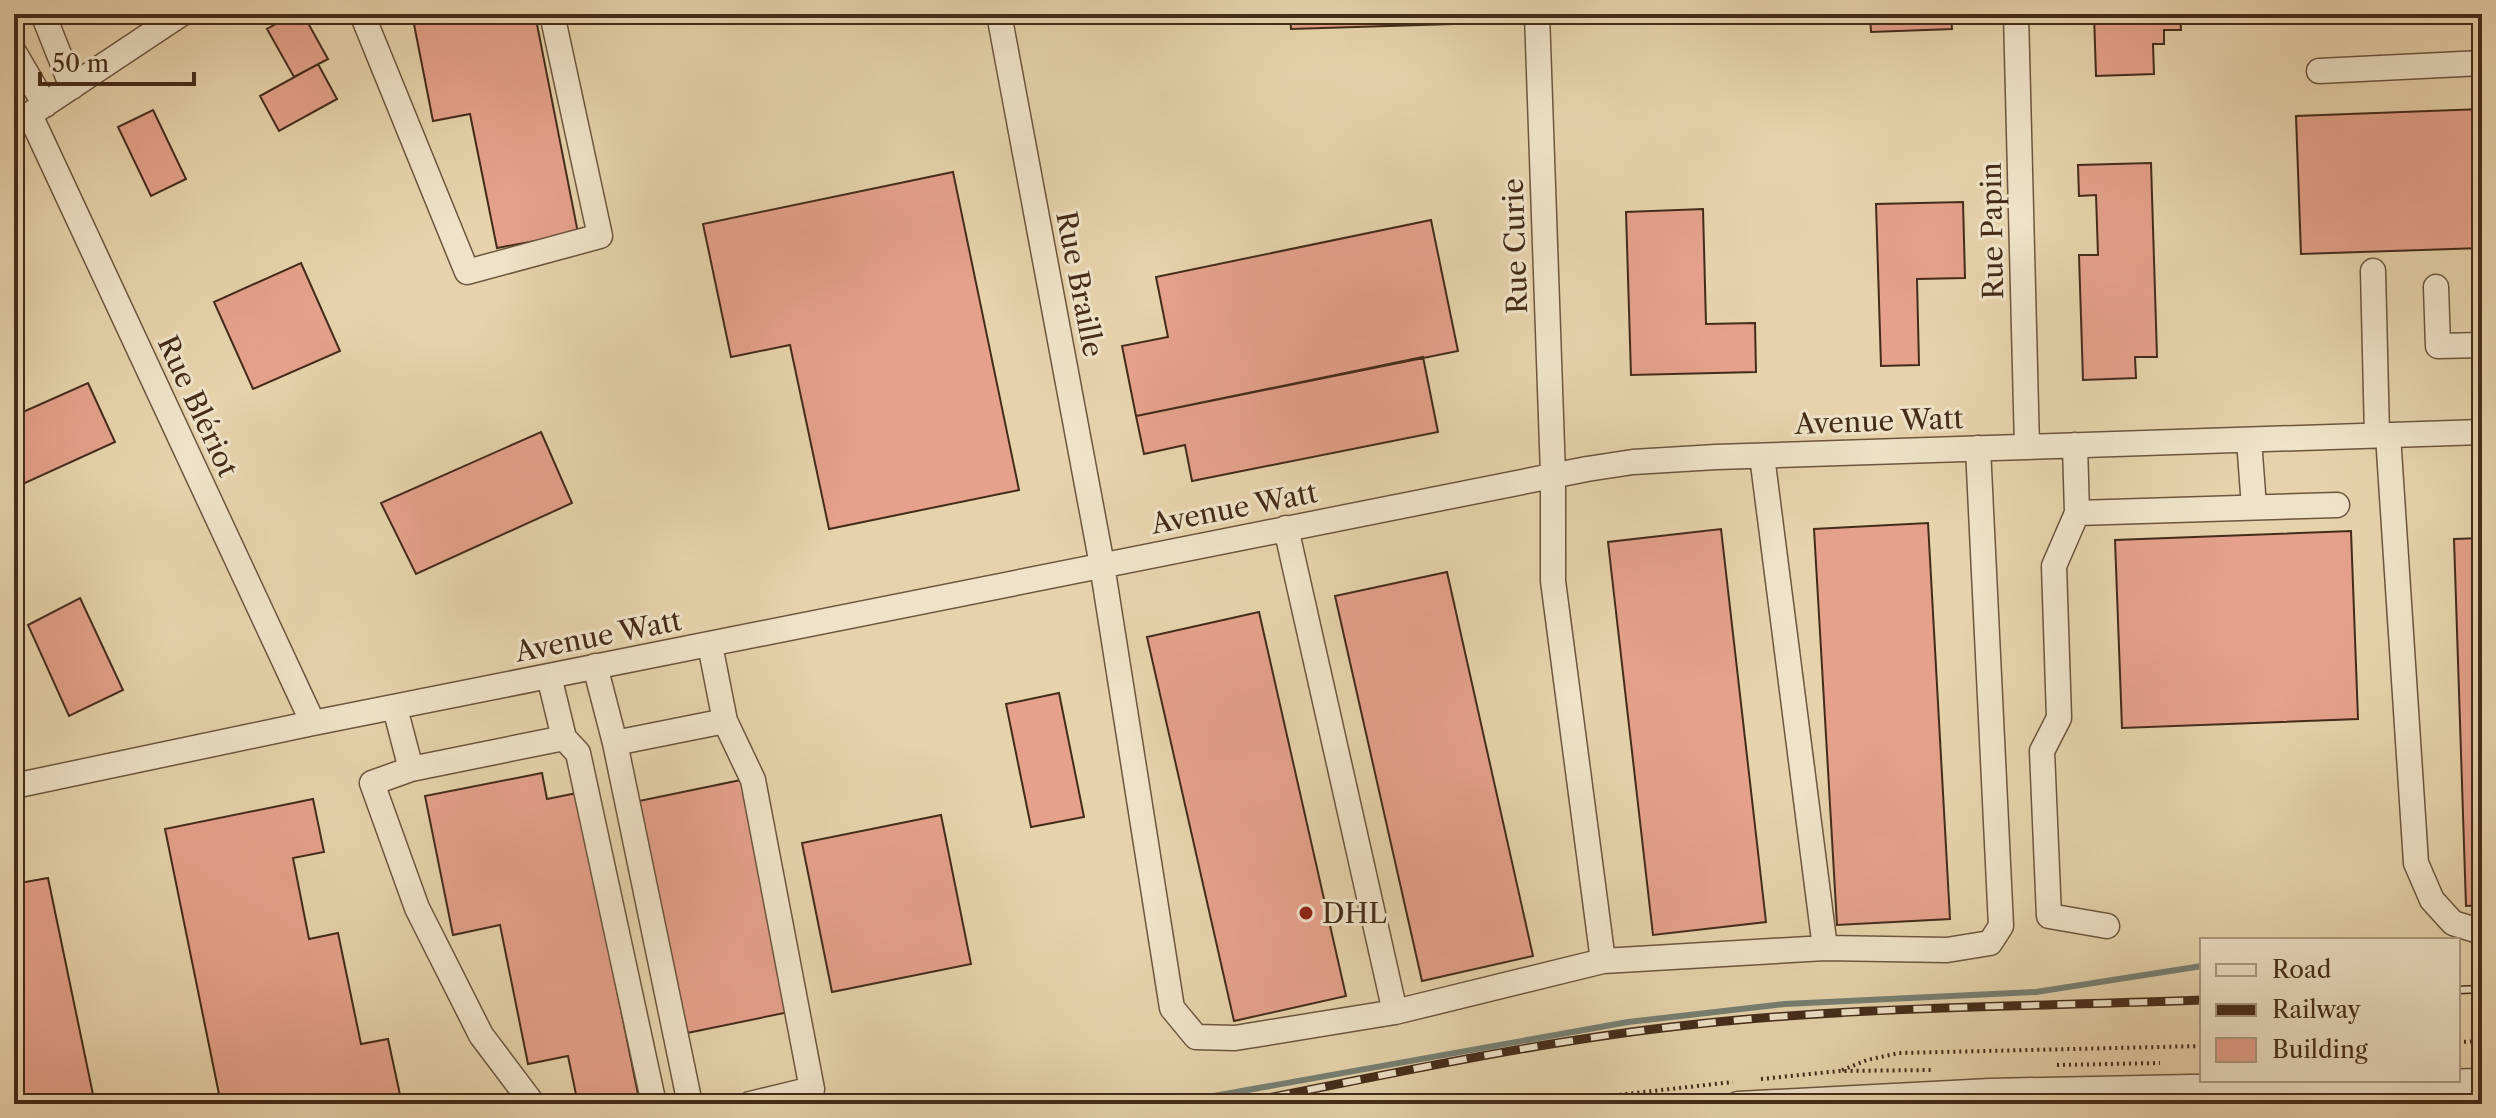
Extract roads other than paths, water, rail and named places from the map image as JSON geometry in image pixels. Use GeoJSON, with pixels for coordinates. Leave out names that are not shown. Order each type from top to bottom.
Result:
{"type":"FeatureCollection","features":[{"type":"Feature","properties":{"kind":"street"},"geometry":{"type":"LineString","coordinates":[[43,14],[72,87]]}},
{"type":"Feature","properties":{"kind":"street"},"geometry":{"type":"LineString","coordinates":[[362,14],[467,272],[600,236],[552,14]]}},
{"type":"Feature","properties":{"kind":"street","name":"Rue Braille"},"geometry":{"type":"LineString","coordinates":[[999,14],[1102,565],[1172,1008],[1196,1037],[1235,1038],[1395,1012],[1603,961],[1825,948],[1947,950],[1990,943],[2001,926],[1978,448]]}},
{"type":"Feature","properties":{"kind":"street","name":"Rue Curie"},"geometry":{"type":"LineString","coordinates":[[1537,14],[1553,475],[1553,581],[1603,961]]}},
{"type":"Feature","properties":{"kind":"street","name":"Rue Papin"},"geometry":{"type":"LineString","coordinates":[[2016,14],[2027,447]]}},
{"type":"Feature","properties":{"kind":"street"},"geometry":{"type":"LineString","coordinates":[[30,115],[167,18]]}},
{"type":"Feature","properties":{"kind":"street","name":"Rue Blériot"},"geometry":{"type":"LineString","coordinates":[[14,52],[30,115],[313,723]]}},
{"type":"Feature","properties":{"kind":"street"},"geometry":{"type":"LineString","coordinates":[[2319,71],[2482,63]]}},
{"type":"Feature","properties":{"kind":"street"},"geometry":{"type":"LineString","coordinates":[[2373,271],[2416,863],[2432,900],[2453,923],[2482,932]]}},
{"type":"Feature","properties":{"kind":"street"},"geometry":{"type":"LineString","coordinates":[[2436,287],[2438,346],[2482,345]]}},
{"type":"Feature","properties":{"kind":"street","name":"Avenue Watt"},"geometry":{"type":"LineString","coordinates":[[14,786],[595,666],[1553,475],[1633,462],[2482,432]]}},
{"type":"Feature","properties":{"kind":"street"},"geometry":{"type":"LineString","coordinates":[[2249,440],[2254,507]]}},
{"type":"Feature","properties":{"kind":"street"},"geometry":{"type":"LineString","coordinates":[[2075,445],[2077,513],[2054,566],[2059,718],[2042,751],[2049,916],[2107,926]]}},
{"type":"Feature","properties":{"kind":"street"},"geometry":{"type":"LineString","coordinates":[[1762,456],[1825,948]]}},
{"type":"Feature","properties":{"kind":"street"},"geometry":{"type":"LineString","coordinates":[[2077,513],[2337,505]]}},
{"type":"Feature","properties":{"kind":"street"},"geometry":{"type":"LineString","coordinates":[[1286,528],[1395,1012]]}},
{"type":"Feature","properties":{"kind":"street"},"geometry":{"type":"LineString","coordinates":[[710,645],[725,721],[753,780],[812,1089],[750,1104]]}},
{"type":"Feature","properties":{"kind":"street"},"geometry":{"type":"LineString","coordinates":[[595,666],[615,743],[690,1104]]}},
{"type":"Feature","properties":{"kind":"street"},"geometry":{"type":"LineString","coordinates":[[549,676],[564,738],[578,753],[654,1104]]}},
{"type":"Feature","properties":{"kind":"street"},"geometry":{"type":"LineString","coordinates":[[395,708],[411,769]]}},
{"type":"Feature","properties":{"kind":"street"},"geometry":{"type":"LineString","coordinates":[[615,743],[725,721]]}},
{"type":"Feature","properties":{"kind":"street"},"geometry":{"type":"LineString","coordinates":[[533,1104],[481,1035],[417,908],[372,783],[411,769],[564,738]]}},
{"type":"Feature","properties":{"kind":"street"},"geometry":{"type":"LineString","coordinates":[[2460,1081],[2482,1081]]}},
{"type":"Feature","properties":{"kind":"street"},"geometry":{"type":"LineString","coordinates":[[1736,1093],[2433,1082]]}},
{"type":"Feature","properties":{"kind":"waterway"},"geometry":{"type":"LineString","coordinates":[[1169,1104],[1628,1022],[1785,1004],[2036,992],[2200,966]]}},
{"type":"Feature","properties":{"kind":"railway"},"geometry":{"type":"LineString","coordinates":[[2460,990],[2482,989]]}},
{"type":"Feature","properties":{"kind":"railway"},"geometry":{"type":"LineString","coordinates":[[1237,1104],[1507,1051],[1671,1027],[1869,1011],[2200,1000]]}},
{"type":"Feature","properties":{"kind":"place","name":"DHL"},"geometry":{"type":"Point","coordinates":[1306,913]}}]}
